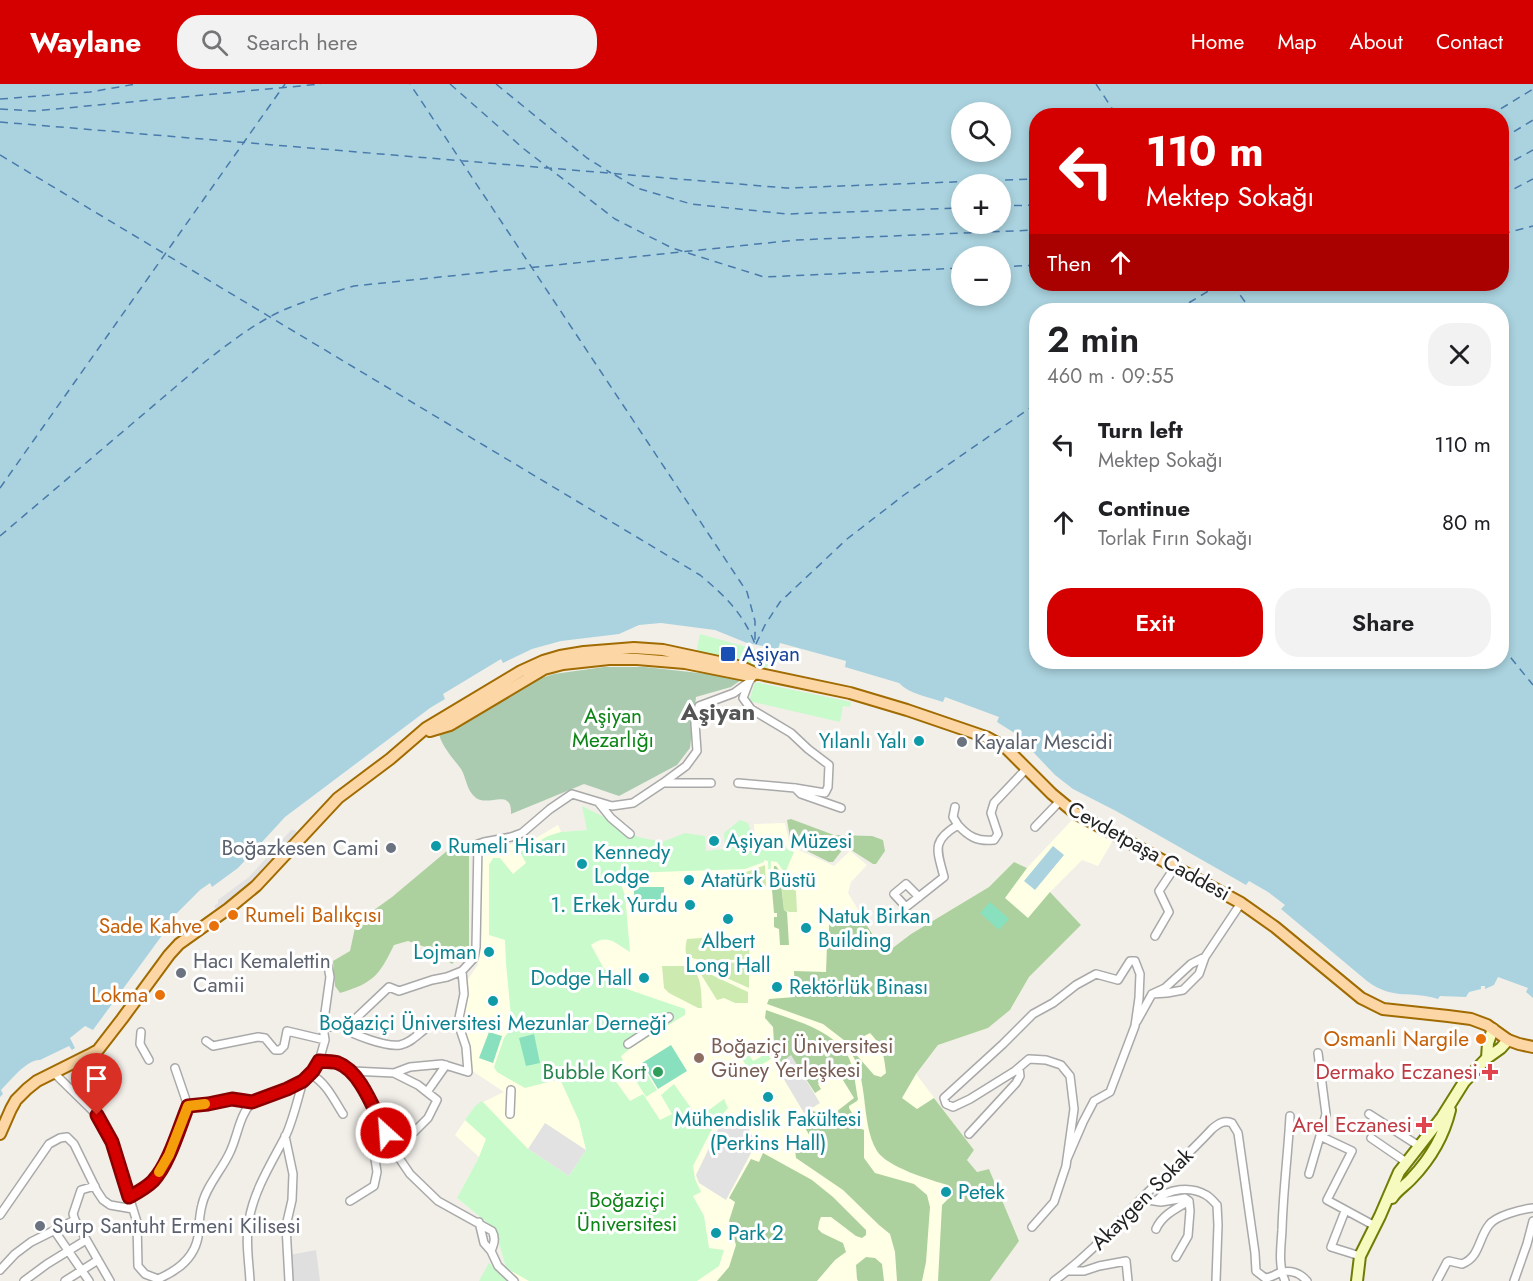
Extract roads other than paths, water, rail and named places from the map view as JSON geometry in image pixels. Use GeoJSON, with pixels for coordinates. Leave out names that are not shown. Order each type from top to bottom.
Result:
{"type":"FeatureCollection","features":[{"type":"Feature","properties":{"kind":"main road","name":"Cevdetpaşa Caddesi"},"geometry":{"type":"LineString","coordinates":[[0,1134],[11,1108],[27,1089],[37,1081],[98,1050],[179,944],[256,886],[338,798],[426,728],[521,671],[560,656],[607,650],[648,649],[742,666],[752,677],[850,693],[986,737],[1006,748],[1075,813],[1241,903],[1373,1005],[1390,1010],[1459,1017],[1481,1023],[1508,1040],[1533,1047]]}},
{"type":"Feature","properties":{"kind":"street"},"geometry":{"type":"LineString","coordinates":[[322,1027],[341,1027],[352,1022],[389,987],[399,991],[462,971],[474,958],[476,947],[478,844],[522,833],[572,794],[612,806],[633,803],[686,766],[697,751],[695,723],[699,706],[734,693],[752,677]]}},
{"type":"Feature","properties":{"kind":"street"},"geometry":{"type":"LineString","coordinates":[[738,783],[825,793],[828,787],[829,765],[791,733],[751,709],[743,698],[752,677]]}},
{"type":"Feature","properties":{"kind":"street"},"geometry":{"type":"LineString","coordinates":[[955,807],[953,817],[968,836],[987,841],[994,840],[998,834],[992,813],[994,803],[1027,768]]}},
{"type":"Feature","properties":{"kind":"street"},"geometry":{"type":"LineString","coordinates":[[663,783],[711,783]]}},
{"type":"Feature","properties":{"kind":"street"},"geometry":{"type":"LineString","coordinates":[[795,788],[801,794],[841,808]]}},
{"type":"Feature","properties":{"kind":"street"},"geometry":{"type":"LineString","coordinates":[[1035,826],[1060,801]]}},
{"type":"Feature","properties":{"kind":"street"},"geometry":{"type":"LineString","coordinates":[[599,802],[610,818],[630,834]]}},
{"type":"Feature","properties":{"kind":"street"},"geometry":{"type":"LineString","coordinates":[[919,897],[944,877],[937,849],[949,830],[958,825]]}},
{"type":"Feature","properties":{"kind":"street"},"geometry":{"type":"LineString","coordinates":[[1155,936],[1169,912],[1159,891],[1174,867]]}},
{"type":"Feature","properties":{"kind":"street"},"geometry":{"type":"LineString","coordinates":[[1152,994],[1183,990],[1199,974],[1205,957],[1241,903]]}},
{"type":"Feature","properties":{"kind":"street"},"geometry":{"type":"LineString","coordinates":[[1032,1227],[1054,1202],[1067,1159],[1083,1122],[1094,1101],[1110,1092],[1135,1026],[1152,994],[1165,988],[1191,964],[1205,957]]}},
{"type":"Feature","properties":{"kind":"street"},"geometry":{"type":"LineString","coordinates":[[1067,1159],[1074,1109],[1070,1076],[1061,1065],[1046,1060],[1029,1059],[1019,1068],[970,1099],[953,1107],[946,1104],[944,1098],[1033,1014],[1096,974],[1118,980],[1130,960],[1135,961],[1140,974],[1135,1026]]}},
{"type":"Feature","properties":{"kind":"street"},"geometry":{"type":"LineString","coordinates":[[54,1073],[97,1115],[112,1142],[137,1222],[138,1266],[152,1279],[158,1279],[170,1273],[192,1255],[197,1241],[201,1206],[231,1150],[244,1110],[252,1102],[303,1081],[319,1061],[325,1040],[322,1027],[330,977],[328,966]]}},
{"type":"Feature","properties":{"kind":"street"},"geometry":{"type":"LineString","coordinates":[[319,1061],[338,1063],[352,1071],[394,1073],[410,1067],[446,1065],[468,1072],[466,1047],[458,1023],[464,994],[462,971]]}},
{"type":"Feature","properties":{"kind":"street"},"geometry":{"type":"LineString","coordinates":[[628,1044],[669,1017]]}},
{"type":"Feature","properties":{"kind":"street"},"geometry":{"type":"LineString","coordinates":[[341,1027],[353,1034],[398,1045],[411,1041],[423,1030]]}},
{"type":"Feature","properties":{"kind":"street"},"geometry":{"type":"LineString","coordinates":[[1487,1058],[1488,1043],[1493,1029]]}},
{"type":"Feature","properties":{"kind":"street"},"geometry":{"type":"LineString","coordinates":[[206,1041],[213,1046],[258,1037],[265,1038],[275,1050],[280,1050],[284,1046],[287,1031],[325,1040]]}},
{"type":"Feature","properties":{"kind":"street"},"geometry":{"type":"LineString","coordinates":[[141,1032],[140,1044],[148,1060]]}},
{"type":"Feature","properties":{"kind":"street"},"geometry":{"type":"LineString","coordinates":[[1357,1281],[1360,1256],[1399,1173],[1452,1102],[1464,1082],[1508,1040]]}},
{"type":"Feature","properties":{"kind":"street"},"geometry":{"type":"LineString","coordinates":[[1310,1174],[1326,1119],[1318,1053]]}},
{"type":"Feature","properties":{"kind":"street"},"geometry":{"type":"LineString","coordinates":[[427,1092],[446,1065]]}},
{"type":"Feature","properties":{"kind":"street"},"geometry":{"type":"LineString","coordinates":[[129,1197],[143,1190],[154,1180],[169,1155],[188,1106],[175,1068]]}},
{"type":"Feature","properties":{"kind":"street"},"geometry":{"type":"LineString","coordinates":[[969,1134],[1016,1083],[1020,1076],[1019,1068]]}},
{"type":"Feature","properties":{"kind":"street"},"geometry":{"type":"LineString","coordinates":[[352,1071],[368,1096],[392,1147],[410,1174],[438,1201],[490,1229],[494,1234],[491,1251]]}},
{"type":"Feature","properties":{"kind":"street"},"geometry":{"type":"LineString","coordinates":[[350,1201],[374,1186],[377,1172],[375,1159],[413,1132],[428,1118],[437,1100],[418,1085],[394,1073]]}},
{"type":"Feature","properties":{"kind":"street"},"geometry":{"type":"LineString","coordinates":[[310,1074],[323,1084],[343,1114]]}},
{"type":"Feature","properties":{"kind":"street"},"geometry":{"type":"LineString","coordinates":[[250,1281],[247,1241],[252,1206],[285,1136],[303,1081]]}},
{"type":"Feature","properties":{"kind":"street"},"geometry":{"type":"LineString","coordinates":[[510,1114],[511,1090]]}},
{"type":"Feature","properties":{"kind":"street"},"geometry":{"type":"LineString","coordinates":[[188,1106],[232,1099],[252,1102]]}},
{"type":"Feature","properties":{"kind":"street"},"geometry":{"type":"LineString","coordinates":[[1377,1221],[1395,1194],[1414,1175],[1433,1149],[1447,1124],[1452,1102]]}},
{"type":"Feature","properties":{"kind":"street"},"geometry":{"type":"LineString","coordinates":[[1369,1114],[1419,1146]]}},
{"type":"Feature","properties":{"kind":"street"},"geometry":{"type":"LineString","coordinates":[[1285,1281],[1281,1272],[1283,1189],[1290,1116]]}},
{"type":"Feature","properties":{"kind":"street","name":"Akaygen Sokak"},"geometry":{"type":"LineString","coordinates":[[1054,1281],[1109,1234],[1212,1129],[1226,1121],[1232,1123],[1238,1133],[1256,1271],[1265,1278],[1281,1272]]}},
{"type":"Feature","properties":{"kind":"street"},"geometry":{"type":"LineString","coordinates":[[285,1136],[293,1174],[292,1200],[286,1226],[289,1281]]}},
{"type":"Feature","properties":{"kind":"street"},"geometry":{"type":"LineString","coordinates":[[1320,1136],[1352,1151],[1328,1200],[1346,1211],[1377,1221]]}},
{"type":"Feature","properties":{"kind":"street"},"geometry":{"type":"LineString","coordinates":[[0,1215],[49,1144],[67,1137],[74,1144],[103,1200],[110,1205],[133,1209]]}},
{"type":"Feature","properties":{"kind":"street"},"geometry":{"type":"LineString","coordinates":[[1371,1138],[1407,1162]]}},
{"type":"Feature","properties":{"kind":"street"},"geometry":{"type":"LineString","coordinates":[[95,1186],[81,1190],[73,1214],[110,1281]]}},
{"type":"Feature","properties":{"kind":"street"},"geometry":{"type":"LineString","coordinates":[[1156,1200],[1162,1194],[1188,1189],[1207,1195],[1217,1205],[1216,1281]]}},
{"type":"Feature","properties":{"kind":"street"},"geometry":{"type":"LineString","coordinates":[[1141,1199],[1161,1202],[1185,1198],[1189,1201]]}},
{"type":"Feature","properties":{"kind":"street"},"geometry":{"type":"LineString","coordinates":[[1156,1229],[1159,1222],[1173,1210],[1189,1201]]}},
{"type":"Feature","properties":{"kind":"street"},"geometry":{"type":"LineString","coordinates":[[1176,1257],[1188,1236],[1189,1201]]}},
{"type":"Feature","properties":{"kind":"street"},"geometry":{"type":"LineString","coordinates":[[1437,1281],[1447,1262],[1462,1264],[1470,1260],[1479,1248],[1487,1227],[1492,1221],[1522,1209],[1533,1208]]}},
{"type":"Feature","properties":{"kind":"street"},"geometry":{"type":"LineString","coordinates":[[1346,1211],[1331,1247],[1360,1256]]}},
{"type":"Feature","properties":{"kind":"street"},"geometry":{"type":"LineString","coordinates":[[0,1270],[15,1254],[31,1242],[75,1220]]}},
{"type":"Feature","properties":{"kind":"street"},"geometry":{"type":"LineString","coordinates":[[1514,1281],[1533,1221]]}},
{"type":"Feature","properties":{"kind":"street"},"geometry":{"type":"LineString","coordinates":[[479,1222],[484,1243],[491,1251],[498,1266],[514,1281]]}},
{"type":"Feature","properties":{"kind":"street"},"geometry":{"type":"LineString","coordinates":[[54,1230],[89,1281]]}},
{"type":"Feature","properties":{"kind":"street"},"geometry":{"type":"LineString","coordinates":[[24,1281],[86,1240]]}},
{"type":"Feature","properties":{"kind":"street"},"geometry":{"type":"LineString","coordinates":[[65,1281],[98,1260]]}},
{"type":"Feature","properties":{"kind":"street"},"geometry":{"type":"LineString","coordinates":[[1068,1271],[1084,1271],[1126,1261],[1128,1281]]}},
{"type":"Feature","properties":{"kind":"street"},"geometry":{"type":"LineString","coordinates":[[1281,1272],[1300,1274],[1306,1281]]}},
{"type":"Feature","properties":{"kind":"water"},"geometry":{"type":"Polygon","coordinates":[[[0,84],[1533,84],[1533,998],[1526,992],[1528,988],[1498,977],[1494,985],[1485,989],[1485,986],[1481,986],[1481,989],[1469,992],[1466,997],[1440,996],[1438,999],[1386,991],[1367,981],[1281,909],[1285,905],[1268,892],[1249,881],[1246,885],[1073,789],[1055,775],[1016,734],[997,722],[999,717],[945,697],[943,702],[919,695],[899,683],[845,667],[846,661],[780,643],[778,649],[747,643],[715,630],[661,623],[639,625],[619,634],[561,641],[532,649],[503,663],[501,659],[443,694],[445,699],[285,817],[238,868],[212,887],[210,883],[200,890],[160,930],[163,934],[93,1030],[85,1026],[70,1038],[75,1048],[72,1050],[69,1046],[30,1063],[1,1090],[3,1094],[0,1097],[0,84]]]}},
{"type":"Feature","properties":{"kind":"water"},"geometry":{"type":"Polygon","coordinates":[[[1053,846],[1064,855],[1035,890],[1024,881],[1053,846]]]}},
{"type":"Feature","properties":{"kind":"place","name":"Aşiyan"},"geometry":{"type":"Point","coordinates":[728,654]}},
{"type":"Feature","properties":{"kind":"place","name":"Yılanlı Yalı"},"geometry":{"type":"Point","coordinates":[919,741]}},
{"type":"Feature","properties":{"kind":"place","name":"Kayalar Mescidi"},"geometry":{"type":"Point","coordinates":[962,742]}},
{"type":"Feature","properties":{"kind":"place","name":"Aşiyan Müzesi"},"geometry":{"type":"Point","coordinates":[714,841]}},
{"type":"Feature","properties":{"kind":"place","name":"Rumeli Hisarı"},"geometry":{"type":"Point","coordinates":[436,846]}},
{"type":"Feature","properties":{"kind":"place","name":"Boğazkesen Cami"},"geometry":{"type":"Point","coordinates":[391,848]}},
{"type":"Feature","properties":{"kind":"place","name":"Kennedy Lodge"},"geometry":{"type":"Point","coordinates":[582,864]}},
{"type":"Feature","properties":{"kind":"place","name":"Atatürk Büstü"},"geometry":{"type":"Point","coordinates":[689,880]}},
{"type":"Feature","properties":{"kind":"place","name":"1. Erkek Yurdu"},"geometry":{"type":"Point","coordinates":[690,905]}},
{"type":"Feature","properties":{"kind":"place","name":"Rumeli Balıkçısı"},"geometry":{"type":"Point","coordinates":[233,915]}},
{"type":"Feature","properties":{"kind":"place","name":"Albert Long Hall"},"geometry":{"type":"Point","coordinates":[728,919]}},
{"type":"Feature","properties":{"kind":"place","name":"Sade Kahve"},"geometry":{"type":"Point","coordinates":[214,926]}},
{"type":"Feature","properties":{"kind":"place","name":"Natuk Birkan Building"},"geometry":{"type":"Point","coordinates":[806,928]}},
{"type":"Feature","properties":{"kind":"place","name":"Lojman"},"geometry":{"type":"Point","coordinates":[489,952]}},
{"type":"Feature","properties":{"kind":"place","name":"Hacı Kemalettin Camii"},"geometry":{"type":"Point","coordinates":[181,973]}},
{"type":"Feature","properties":{"kind":"place","name":"Dodge Hall"},"geometry":{"type":"Point","coordinates":[644,978]}},
{"type":"Feature","properties":{"kind":"place","name":"Rektörlük Binası"},"geometry":{"type":"Point","coordinates":[777,987]}},
{"type":"Feature","properties":{"kind":"place","name":"Lokma"},"geometry":{"type":"Point","coordinates":[160,995]}},
{"type":"Feature","properties":{"kind":"place","name":"Boğaziçi Üniversitesi Mezunlar Derneği"},"geometry":{"type":"Point","coordinates":[493,1001]}},
{"type":"Feature","properties":{"kind":"place","name":"Osmanli Nargile"},"geometry":{"type":"Point","coordinates":[1481,1039]}},
{"type":"Feature","properties":{"kind":"place","name":"Boğaziçi Üniversitesi Güney Yerleşkesi"},"geometry":{"type":"Point","coordinates":[699,1058]}},
{"type":"Feature","properties":{"kind":"place","name":"Bubble Kort"},"geometry":{"type":"Point","coordinates":[658,1072]}},
{"type":"Feature","properties":{"kind":"place","name":"Dermako Eczanesi"},"geometry":{"type":"Point","coordinates":[1490,1072]}},
{"type":"Feature","properties":{"kind":"place","name":"Mühendislik Fakültesi (Perkins Hall)"},"geometry":{"type":"Point","coordinates":[768,1097]}},
{"type":"Feature","properties":{"kind":"place","name":"Arel Eczanesi"},"geometry":{"type":"Point","coordinates":[1424,1125]}},
{"type":"Feature","properties":{"kind":"place","name":"Petek"},"geometry":{"type":"Point","coordinates":[946,1192]}},
{"type":"Feature","properties":{"kind":"place","name":"Surp Santuht Ermeni Kilisesi"},"geometry":{"type":"Point","coordinates":[40,1226]}},
{"type":"Feature","properties":{"kind":"place","name":"Park 2"},"geometry":{"type":"Point","coordinates":[716,1233]}},
{"type":"Feature","properties":{"kind":"district","name":"Aşiyan"},"geometry":{"type":"Point","coordinates":[718,712]}},
{"type":"Feature","properties":{"kind":"park label","name":"Aşiyan Mezarlığı"},"geometry":{"type":"Point","coordinates":[613,728]}},
{"type":"Feature","properties":{"kind":"park label","name":"Boğaziçi Üniversitesi"},"geometry":{"type":"Point","coordinates":[627,1212]}}]}
